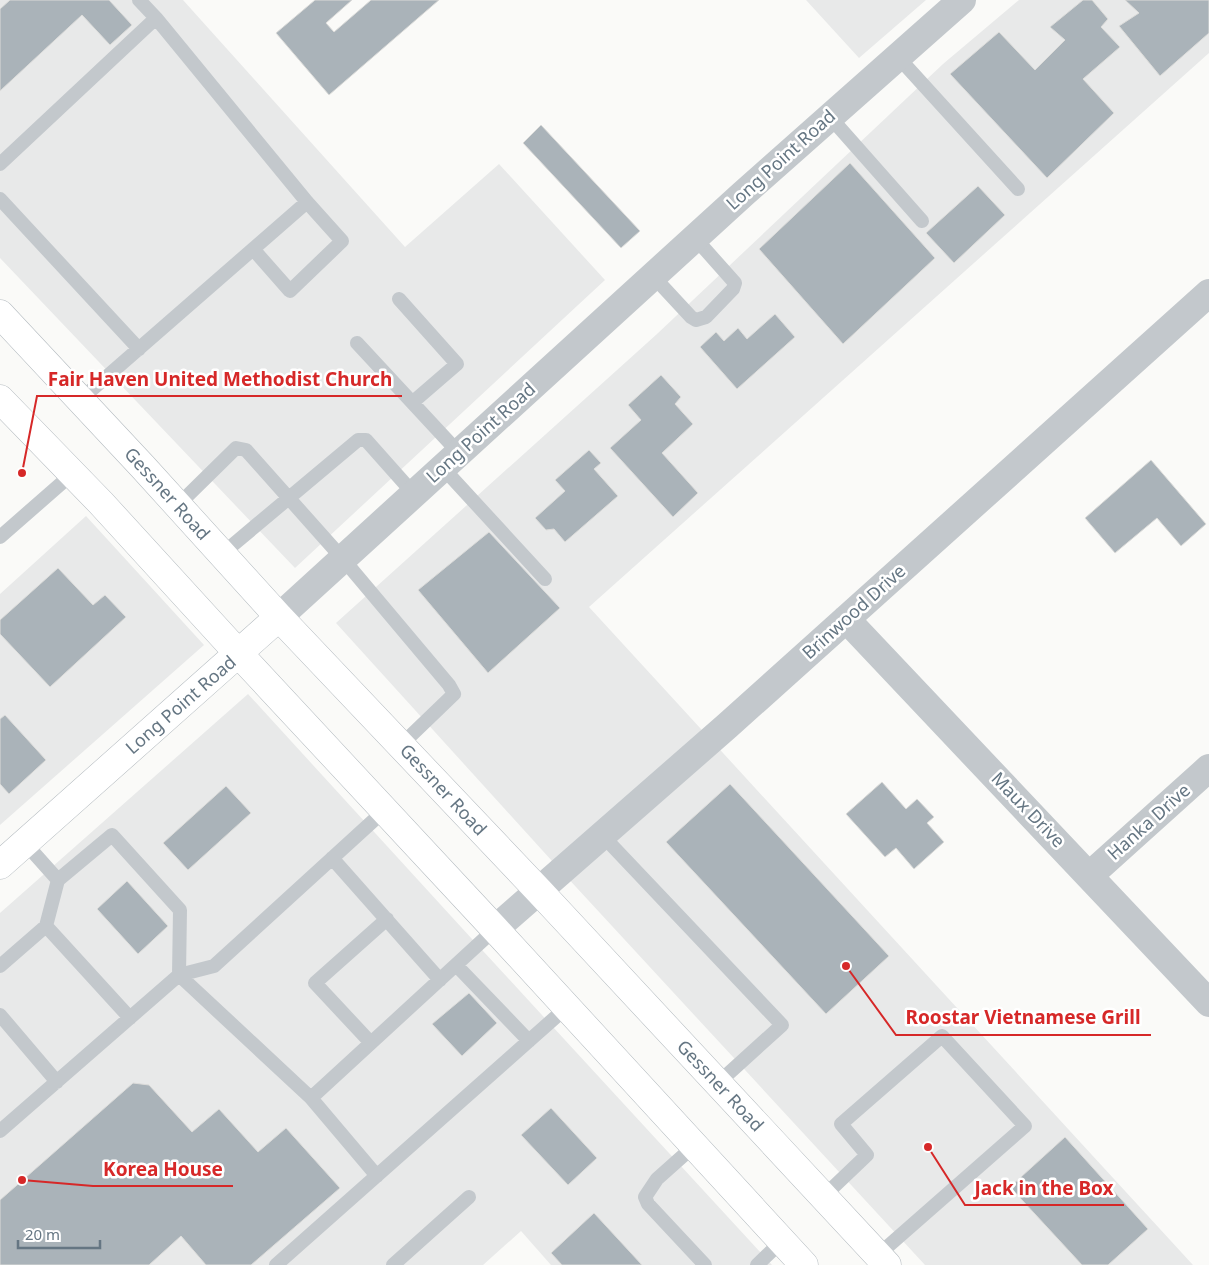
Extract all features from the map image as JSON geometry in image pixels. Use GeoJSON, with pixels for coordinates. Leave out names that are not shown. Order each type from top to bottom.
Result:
{"type":"FeatureCollection","features":[{"type":"Feature","properties":{"kind":"main road","name":"Gessner Road"},"geometry":{"type":"LineString","coordinates":[[0,314],[178,505],[279,617],[539,891],[824,1196],[877,1262]]}},
{"type":"Feature","properties":{"kind":"main road"},"geometry":{"type":"LineString","coordinates":[[0,399],[385,810],[804,1265]]}},
{"type":"Feature","properties":{"kind":"main road","name":"Long Point Road"},"geometry":{"type":"LineString","coordinates":[[0,865],[279,617]]}},
{"type":"Feature","properties":{"kind":"street","name":"Long Point Road"},"geometry":{"type":"LineString","coordinates":[[279,617],[695,238],[962,0]]}},
{"type":"Feature","properties":{"kind":"street","name":"Brinwood Drive"},"geometry":{"type":"LineString","coordinates":[[495,929],[846,619],[1209,293]]}},
{"type":"Feature","properties":{"kind":"street","name":"Maux Drive"},"geometry":{"type":"LineString","coordinates":[[846,619],[1209,1003]]}},
{"type":"Feature","properties":{"kind":"street","name":"Hanka Drive"},"geometry":{"type":"LineString","coordinates":[[1090,875],[1209,768]]}},
{"type":"Feature","properties":{"kind":"lane"},"geometry":{"type":"LineString","coordinates":[[139,0],[156,18],[307,202],[342,241],[290,291],[253,249]]}},
{"type":"Feature","properties":{"kind":"lane"},"geometry":{"type":"LineString","coordinates":[[0,164],[156,18]]}},
{"type":"Feature","properties":{"kind":"lane"},"geometry":{"type":"LineString","coordinates":[[898,56],[1018,189]]}},
{"type":"Feature","properties":{"kind":"lane"},"geometry":{"type":"LineString","coordinates":[[830,117],[922,220]]}},
{"type":"Feature","properties":{"kind":"lane"},"geometry":{"type":"LineString","coordinates":[[0,200],[139,349]]}},
{"type":"Feature","properties":{"kind":"lane"},"geometry":{"type":"LineString","coordinates":[[80,400],[307,202]]}},
{"type":"Feature","properties":{"kind":"lane"},"geometry":{"type":"LineString","coordinates":[[653,276],[691,317],[696,320],[706,316],[733,289],[735,284],[695,238]]}},
{"type":"Feature","properties":{"kind":"lane"},"geometry":{"type":"LineString","coordinates":[[400,298],[457,364],[412,402]]}},
{"type":"Feature","properties":{"kind":"lane"},"geometry":{"type":"LineString","coordinates":[[357,343],[412,402],[451,460],[545,579]]}},
{"type":"Feature","properties":{"kind":"lane"},"geometry":{"type":"LineString","coordinates":[[222,554],[358,440],[366,440],[414,494]]}},
{"type":"Feature","properties":{"kind":"lane"},"geometry":{"type":"LineString","coordinates":[[178,505],[236,448],[246,450],[343,559],[449,685],[454,694],[401,745]]}},
{"type":"Feature","properties":{"kind":"lane"},"geometry":{"type":"LineString","coordinates":[[0,537],[72,474]]}},
{"type":"Feature","properties":{"kind":"lane"},"geometry":{"type":"LineString","coordinates":[[0,1132],[179,975],[214,966],[385,810]]}},
{"type":"Feature","properties":{"kind":"lane"},"geometry":{"type":"LineString","coordinates":[[0,966],[46,926],[58,880],[112,835],[180,910],[179,975],[311,1098],[377,1176]]}},
{"type":"Feature","properties":{"kind":"lane"},"geometry":{"type":"LineString","coordinates":[[602,835],[782,1025],[718,1083]]}},
{"type":"Feature","properties":{"kind":"lane"},"geometry":{"type":"LineString","coordinates":[[25,843],[58,880]]}},
{"type":"Feature","properties":{"kind":"lane"},"geometry":{"type":"LineString","coordinates":[[332,858],[440,980]]}},
{"type":"Feature","properties":{"kind":"lane"},"geometry":{"type":"LineString","coordinates":[[371,1043],[315,983],[387,919]]}},
{"type":"Feature","properties":{"kind":"lane"},"geometry":{"type":"LineString","coordinates":[[46,926],[130,1018]]}},
{"type":"Feature","properties":{"kind":"lane"},"geometry":{"type":"LineString","coordinates":[[311,1098],[495,929]]}},
{"type":"Feature","properties":{"kind":"lane"},"geometry":{"type":"LineString","coordinates":[[456,965],[529,1041]]}},
{"type":"Feature","properties":{"kind":"lane"},"geometry":{"type":"LineString","coordinates":[[276,1265],[567,1007]]}},
{"type":"Feature","properties":{"kind":"lane"},"geometry":{"type":"LineString","coordinates":[[0,1016],[57,1082]]}},
{"type":"Feature","properties":{"kind":"lane"},"geometry":{"type":"LineString","coordinates":[[824,1196],[867,1155],[841,1124],[942,1036],[1025,1126],[877,1262]]}},
{"type":"Feature","properties":{"kind":"lane"},"geometry":{"type":"LineString","coordinates":[[694,1146],[657,1179],[645,1197],[648,1204],[705,1265]]}},
{"type":"Feature","properties":{"kind":"lane"},"geometry":{"type":"LineString","coordinates":[[393,1265],[469,1197]]}},
{"type":"Feature","properties":{"kind":"lane"},"geometry":{"type":"LineString","coordinates":[[757,1265],[782,1241]]}},
{"type":"Feature","properties":{"kind":"shaded area"},"geometry":{"type":"Polygon","coordinates":[[[0,0],[183,0],[405,247],[499,164],[605,280],[295,568],[0,258],[0,0]]]}},
{"type":"Feature","properties":{"kind":"shaded area"},"geometry":{"type":"Polygon","coordinates":[[[806,0],[926,0],[859,58],[806,0]]]}},
{"type":"Feature","properties":{"kind":"shaded area"},"geometry":{"type":"Polygon","coordinates":[[[1019,0],[1209,0],[1209,53],[589,607],[1193,1265],[925,1265],[552,861],[336,623],[657,334],[943,64],[1019,0]]]}},
{"type":"Feature","properties":{"kind":"shaded area"},"geometry":{"type":"Polygon","coordinates":[[[86,516],[204,645],[0,825],[0,594],[86,516]]]}},
{"type":"Feature","properties":{"kind":"shaded area"},"geometry":{"type":"Polygon","coordinates":[[[248,694],[772,1265],[551,1265],[521,1231],[483,1265],[0,1265],[0,913],[248,694]]]}},
{"type":"Feature","properties":{"kind":"building"},"geometry":{"type":"Polygon","coordinates":[[[10,0],[109,0],[132,25],[110,45],[82,15],[0,91],[0,9],[10,0]]]}},
{"type":"Feature","properties":{"kind":"building"},"geometry":{"type":"Polygon","coordinates":[[[315,0],[352,0],[326,23],[334,32],[371,0],[439,0],[329,95],[276,33],[315,0]]]}},
{"type":"Feature","properties":{"kind":"building"},"geometry":{"type":"Polygon","coordinates":[[[1083,0],[1092,0],[1108,19],[1101,27],[1120,47],[1083,79],[1114,113],[1047,178],[950,74],[999,32],[1035,70],[1065,40],[1050,27],[1083,0]]]}},
{"type":"Feature","properties":{"kind":"building"},"geometry":{"type":"Polygon","coordinates":[[[1125,0],[1209,0],[1209,33],[1160,76],[1119,26],[1139,13],[1125,0]]]}},
{"type":"Feature","properties":{"kind":"building"},"geometry":{"type":"Polygon","coordinates":[[[541,125],[640,231],[621,248],[523,143],[541,125]]]}},
{"type":"Feature","properties":{"kind":"building"},"geometry":{"type":"Polygon","coordinates":[[[850,163],[935,258],[843,344],[759,249],[850,163]]]}},
{"type":"Feature","properties":{"kind":"building"},"geometry":{"type":"Polygon","coordinates":[[[978,186],[1005,215],[954,263],[926,233],[978,186]]]}},
{"type":"Feature","properties":{"kind":"building"},"geometry":{"type":"Polygon","coordinates":[[[775,314],[795,337],[737,389],[700,347],[716,332],[724,341],[738,328],[747,339],[775,314]]]}},
{"type":"Feature","properties":{"kind":"building"},"geometry":{"type":"Polygon","coordinates":[[[661,375],[681,397],[675,404],[693,424],[662,453],[698,493],[673,517],[610,448],[641,420],[628,405],[661,375]]]}},
{"type":"Feature","properties":{"kind":"building"},"geometry":{"type":"Polygon","coordinates":[[[589,450],[601,463],[594,469],[618,496],[565,542],[554,529],[546,530],[535,518],[565,491],[555,480],[589,450]]]}},
{"type":"Feature","properties":{"kind":"building"},"geometry":{"type":"Polygon","coordinates":[[[1151,460],[1206,524],[1181,546],[1157,518],[1115,553],[1085,518],[1151,460]]]}},
{"type":"Feature","properties":{"kind":"building"},"geometry":{"type":"Polygon","coordinates":[[[489,532],[560,608],[488,673],[418,590],[489,532]]]}},
{"type":"Feature","properties":{"kind":"building"},"geometry":{"type":"Polygon","coordinates":[[[58,568],[93,605],[105,595],[126,617],[50,687],[0,634],[0,620],[58,568]]]}},
{"type":"Feature","properties":{"kind":"building"},"geometry":{"type":"Polygon","coordinates":[[[5,715],[46,760],[9,794],[0,784],[0,719],[5,715]]]}},
{"type":"Feature","properties":{"kind":"building"},"geometry":{"type":"Polygon","coordinates":[[[882,782],[906,809],[917,799],[934,817],[927,823],[944,842],[914,869],[896,848],[885,857],[846,814],[882,782]]]}},
{"type":"Feature","properties":{"kind":"building"},"geometry":{"type":"Polygon","coordinates":[[[730,784],[889,956],[826,1014],[666,842],[730,784]]]}},
{"type":"Feature","properties":{"kind":"building"},"geometry":{"type":"Polygon","coordinates":[[[226,786],[251,813],[188,870],[163,843],[226,786]]]}},
{"type":"Feature","properties":{"kind":"building"},"geometry":{"type":"Polygon","coordinates":[[[127,881],[168,926],[138,954],[97,909],[127,881]]]}},
{"type":"Feature","properties":{"kind":"building"},"geometry":{"type":"Polygon","coordinates":[[[469,993],[497,1023],[462,1056],[432,1024],[469,993]]]}},
{"type":"Feature","properties":{"kind":"building"},"geometry":{"type":"Polygon","coordinates":[[[133,1083],[149,1085],[192,1132],[219,1109],[258,1152],[286,1128],[340,1188],[251,1265],[206,1265],[181,1236],[149,1265],[0,1265],[0,1200],[133,1083]]]}},
{"type":"Feature","properties":{"kind":"building"},"geometry":{"type":"Polygon","coordinates":[[[551,1108],[597,1158],[568,1185],[521,1135],[551,1108]]]}},
{"type":"Feature","properties":{"kind":"building"},"geometry":{"type":"Polygon","coordinates":[[[1065,1137],[1148,1229],[1108,1265],[1082,1265],[1010,1187],[1065,1137]]]}},
{"type":"Feature","properties":{"kind":"building"},"geometry":{"type":"Polygon","coordinates":[[[594,1213],[642,1265],[562,1265],[551,1253],[594,1213]]]}},
{"type":"Feature","properties":{"kind":"place","name":"Fair Haven United Methodist Church"},"geometry":{"type":"Point","coordinates":[22,473]}},
{"type":"Feature","properties":{"kind":"place","name":"Roostar Vietnamese Grill"},"geometry":{"type":"Point","coordinates":[846,966]}},
{"type":"Feature","properties":{"kind":"place","name":"Jack in the Box"},"geometry":{"type":"Point","coordinates":[928,1147]}},
{"type":"Feature","properties":{"kind":"place","name":"Korea House"},"geometry":{"type":"Point","coordinates":[22,1180]}}]}
